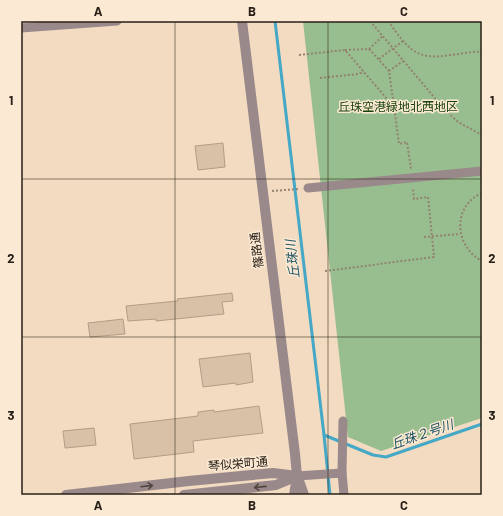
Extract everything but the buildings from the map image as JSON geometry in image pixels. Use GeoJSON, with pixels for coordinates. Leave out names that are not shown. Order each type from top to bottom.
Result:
{"type":"FeatureCollection","features":[{"type":"Feature","properties":{"kind":"street"},"geometry":{"type":"LineString","coordinates":[[21,28],[116,21]]}},
{"type":"Feature","properties":{"kind":"street","name":"篠路通"},"geometry":{"type":"LineString","coordinates":[[242,21],[297,476],[304,495]]}},
{"type":"Feature","properties":{"kind":"street"},"geometry":{"type":"LineString","coordinates":[[308,188],[482,171]]}},
{"type":"Feature","properties":{"kind":"street"},"geometry":{"type":"LineString","coordinates":[[343,421],[339,473],[344,495]]}},
{"type":"Feature","properties":{"kind":"street","name":"琴似栄町通"},"geometry":{"type":"LineString","coordinates":[[66,495],[273,473],[297,476]]}},
{"type":"Feature","properties":{"kind":"street"},"geometry":{"type":"LineString","coordinates":[[297,476],[339,473]]}},
{"type":"Feature","properties":{"kind":"street","name":"篠路通"},"geometry":{"type":"LineString","coordinates":[[294,495],[297,476]]}},
{"type":"Feature","properties":{"kind":"street","name":"琴似栄町通"},"geometry":{"type":"LineString","coordinates":[[188,495],[276,485],[297,476]]}},
{"type":"Feature","properties":{"kind":"street"},"geometry":{"type":"LineString","coordinates":[[188,495],[189,481]]}},
{"type":"Feature","properties":{"kind":"path"},"geometry":{"type":"LineString","coordinates":[[370,21],[444,109],[458,122],[482,135]]}},
{"type":"Feature","properties":{"kind":"path"},"geometry":{"type":"LineString","coordinates":[[388,21],[403,41],[425,57],[482,52]]}},
{"type":"Feature","properties":{"kind":"path"},"geometry":{"type":"LineString","coordinates":[[345,50],[369,49],[383,35]]}},
{"type":"Feature","properties":{"kind":"path"},"geometry":{"type":"LineString","coordinates":[[379,59],[403,41]]}},
{"type":"Feature","properties":{"kind":"path"},"geometry":{"type":"LineString","coordinates":[[369,49],[389,71],[394,107]]}},
{"type":"Feature","properties":{"kind":"path"},"geometry":{"type":"LineString","coordinates":[[389,71],[403,61]]}},
{"type":"Feature","properties":{"kind":"path"},"geometry":{"type":"LineString","coordinates":[[320,78],[364,72]]}},
{"type":"Feature","properties":{"kind":"path"},"geometry":{"type":"LineString","coordinates":[[263,192],[287,190]]}},
{"type":"Feature","properties":{"kind":"path"},"geometry":{"type":"LineString","coordinates":[[482,193],[471,200],[465,208],[460,229],[460,234],[468,250],[482,261]]}},
{"type":"Feature","properties":{"kind":"path"},"geometry":{"type":"LineString","coordinates":[[424,237],[460,234]]}},
{"type":"Feature","properties":{"kind":"green space","name":"丘珠空港緑地北西地区"},"geometry":{"type":"Polygon","coordinates":[[[303,21],[482,21],[482,418],[381,451],[348,437],[303,21]]]}},
{"type":"Feature","properties":{"kind":"waterway","name":"丘珠川"},"geometry":{"type":"LineString","coordinates":[[275,21],[330,495]]}},
{"type":"Feature","properties":{"kind":"waterway","name":"丘珠２号川"},"geometry":{"type":"LineString","coordinates":[[324,435],[373,455],[386,457],[482,424]]}}]}
